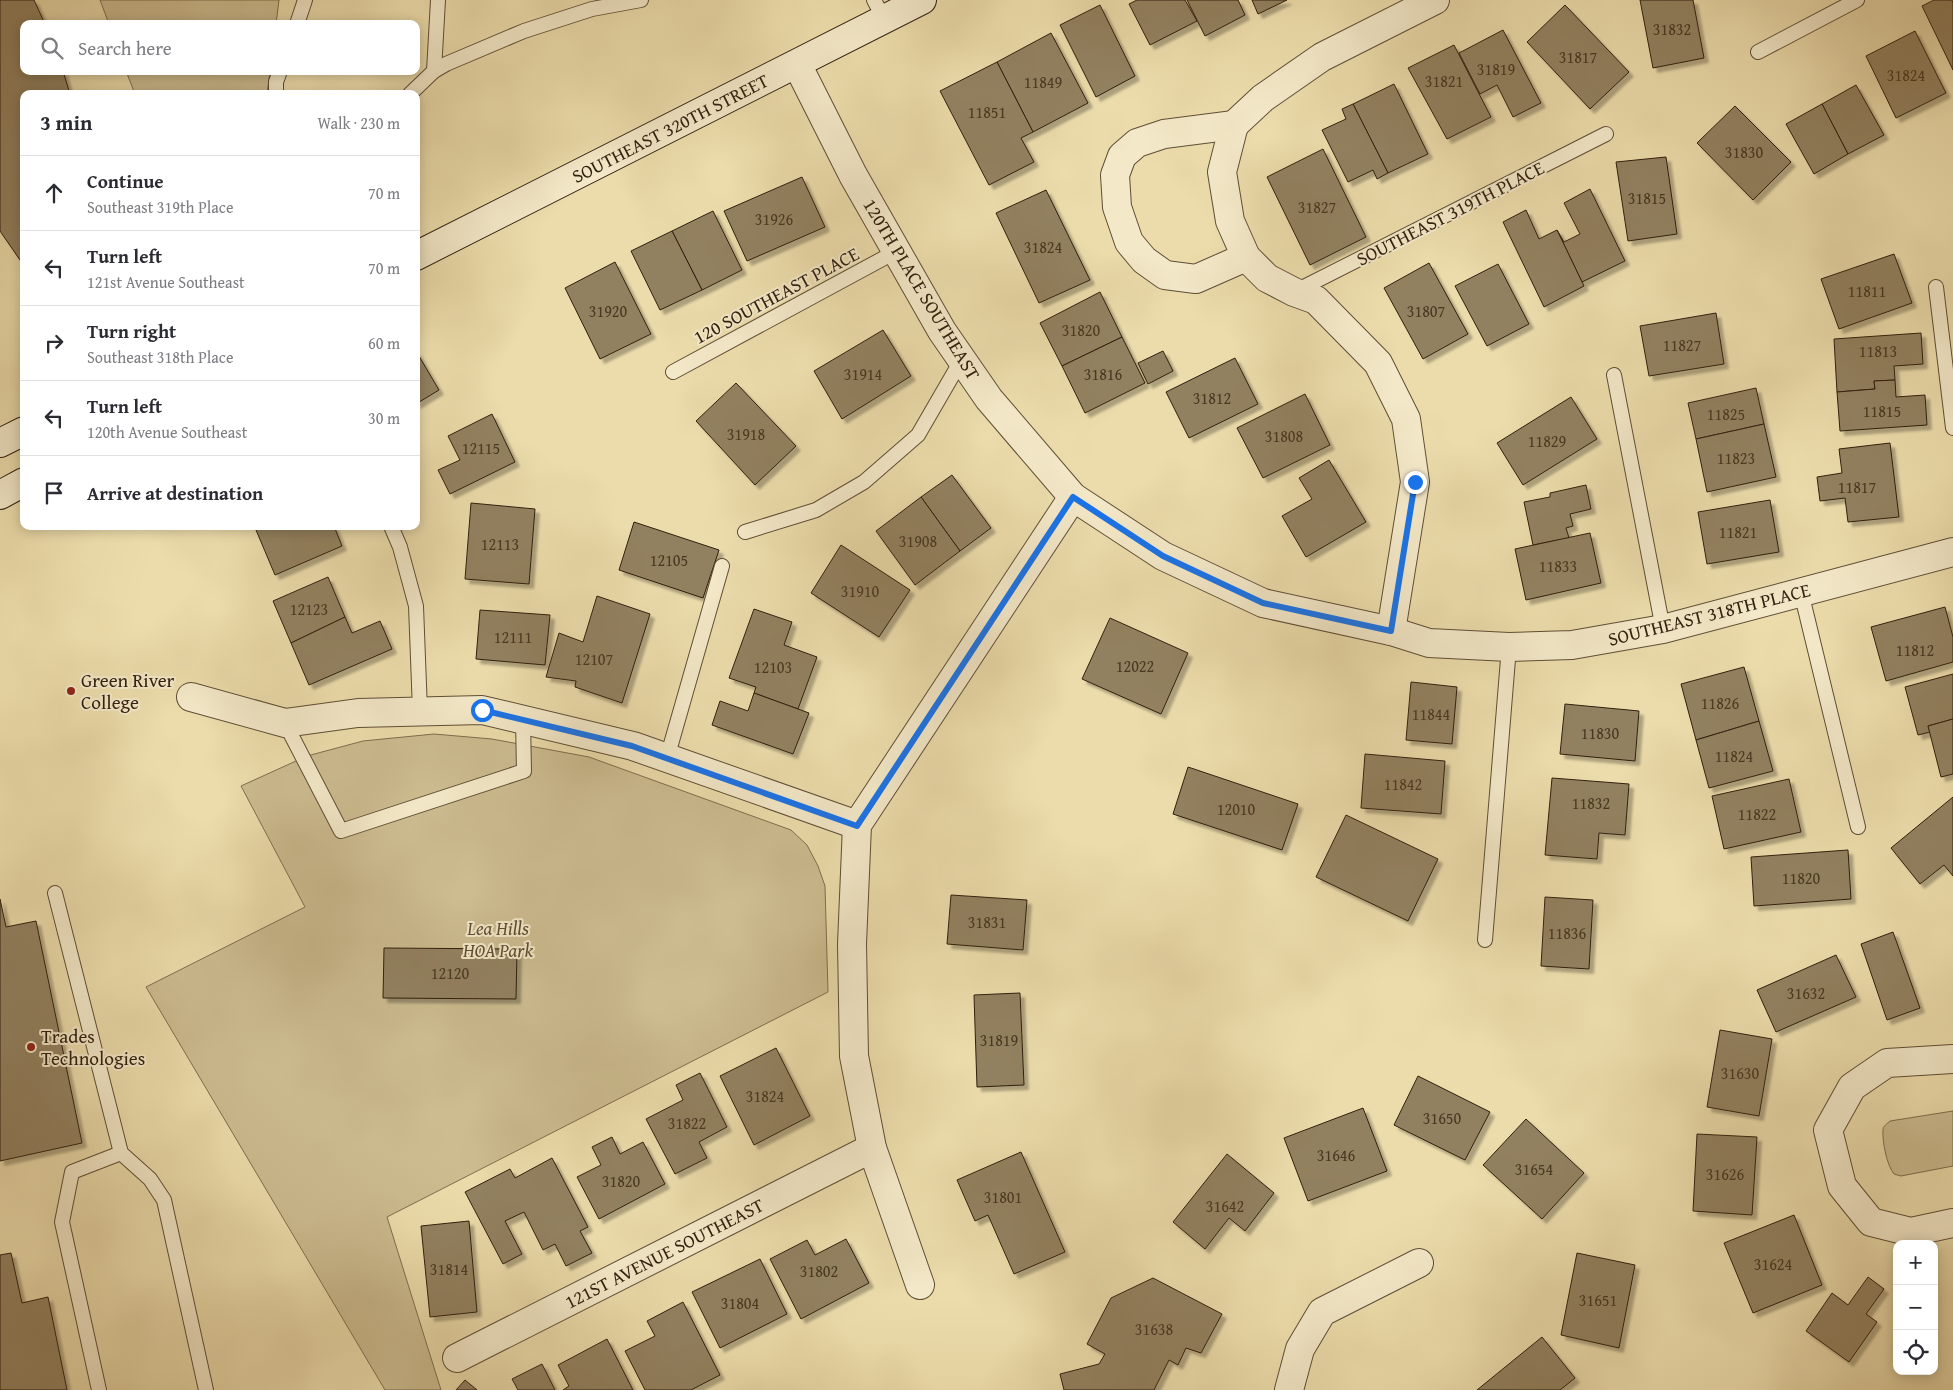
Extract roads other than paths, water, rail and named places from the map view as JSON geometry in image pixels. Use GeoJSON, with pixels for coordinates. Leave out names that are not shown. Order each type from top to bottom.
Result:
{"type":"FeatureCollection","features":[{"type":"Feature","properties":{"kind":"street","name":"SOUTHEAST 320TH STREET"},"geometry":{"type":"LineString","coordinates":[[420,254],[796,64],[879,10],[922,0]]}},
{"type":"Feature","properties":{"kind":"street"},"geometry":{"type":"LineString","coordinates":[[1391,631],[1415,482],[1406,419],[1378,363],[1316,300],[1294,292],[1267,278],[1246,257],[1230,221],[1222,172],[1234,125],[1263,98],[1322,57],[1435,0]]}},
{"type":"Feature","properties":{"kind":"street","name":"120TH PLACE SOUTHEAST"},"geometry":{"type":"LineString","coordinates":[[796,64],[853,175],[942,331],[989,400],[1073,497]]}},
{"type":"Feature","properties":{"kind":"street"},"geometry":{"type":"LineString","coordinates":[[1234,125],[1164,134],[1137,143],[1122,156],[1114,175],[1117,207],[1129,242],[1144,260],[1165,275],[1196,279],[1246,257]]}},
{"type":"Feature","properties":{"kind":"street"},"geometry":{"type":"LineString","coordinates":[[0,443],[20,433]]}},
{"type":"Feature","properties":{"kind":"street"},"geometry":{"type":"LineString","coordinates":[[0,495],[20,484]]}},
{"type":"Feature","properties":{"kind":"street"},"geometry":{"type":"LineString","coordinates":[[920,1285],[872,1148],[854,1056],[852,944],[857,826],[1073,497]]}},
{"type":"Feature","properties":{"kind":"street","name":"SOUTHEAST 318TH PLACE"},"geometry":{"type":"LineString","coordinates":[[1073,497],[1163,556],[1263,603],[1391,631],[1429,643],[1509,647],[1572,645],[1663,629],[1953,552]]}},
{"type":"Feature","properties":{"kind":"street"},"geometry":{"type":"LineString","coordinates":[[191,697],[285,723],[358,713],[482,710],[632,746],[857,826]]}},
{"type":"Feature","properties":{"kind":"street"},"geometry":{"type":"LineString","coordinates":[[1953,1059],[1888,1063],[1852,1087],[1828,1130],[1842,1186],[1871,1222],[1911,1232],[1953,1223]]}},
{"type":"Feature","properties":{"kind":"street","name":"121ST AVENUE SOUTHEAST"},"geometry":{"type":"LineString","coordinates":[[457,1358],[872,1148]]}},
{"type":"Feature","properties":{"kind":"street"},"geometry":{"type":"LineString","coordinates":[[1289,1390],[1300,1349],[1322,1312],[1419,1263]]}},
{"type":"Feature","properties":{"kind":"lane"},"geometry":{"type":"LineString","coordinates":[[298,20],[306,0]]}},
{"type":"Feature","properties":{"kind":"lane"},"geometry":{"type":"LineString","coordinates":[[434,71],[438,0]]}},
{"type":"Feature","properties":{"kind":"lane"},"geometry":{"type":"LineString","coordinates":[[414,90],[434,71],[524,31],[593,5],[641,0]]}},
{"type":"Feature","properties":{"kind":"lane"},"geometry":{"type":"LineString","coordinates":[[1758,52],[1857,0]]}},
{"type":"Feature","properties":{"kind":"lane"},"geometry":{"type":"LineString","coordinates":[[276,90],[279,75]]}},
{"type":"Feature","properties":{"kind":"lane","name":"SOUTHEAST 319TH PLACE"},"geometry":{"type":"LineString","coordinates":[[1294,292],[1606,134]]}},
{"type":"Feature","properties":{"kind":"lane","name":"120 SOUTHEAST PLACE"},"geometry":{"type":"LineString","coordinates":[[672,372],[897,251]]}},
{"type":"Feature","properties":{"kind":"lane"},"geometry":{"type":"LineString","coordinates":[[1936,287],[1953,428]]}},
{"type":"Feature","properties":{"kind":"lane"},"geometry":{"type":"LineString","coordinates":[[745,532],[816,510],[864,482],[918,435],[962,359]]}},
{"type":"Feature","properties":{"kind":"lane"},"geometry":{"type":"LineString","coordinates":[[1614,375],[1663,629]]}},
{"type":"Feature","properties":{"kind":"lane"},"geometry":{"type":"LineString","coordinates":[[393,530],[400,547],[416,606],[420,711]]}},
{"type":"Feature","properties":{"kind":"lane"},"geometry":{"type":"LineString","coordinates":[[667,758],[722,566]]}},
{"type":"Feature","properties":{"kind":"lane"},"geometry":{"type":"LineString","coordinates":[[1801,592],[1858,827]]}},
{"type":"Feature","properties":{"kind":"lane"},"geometry":{"type":"LineString","coordinates":[[1486,940],[1509,647]]}},
{"type":"Feature","properties":{"kind":"lane"},"geometry":{"type":"LineString","coordinates":[[285,723],[341,830],[524,771],[523,720]]}},
{"type":"Feature","properties":{"kind":"lane"},"geometry":{"type":"LineString","coordinates":[[55,893],[120,1153],[150,1179],[164,1200],[206,1390]]}},
{"type":"Feature","properties":{"kind":"lane"},"geometry":{"type":"LineString","coordinates":[[99,1390],[62,1222],[72,1172],[120,1153]]}},
{"type":"Feature","properties":{"kind":"place","name":"Green River College"},"geometry":{"type":"Point","coordinates":[71,691]}},
{"type":"Feature","properties":{"kind":"place","name":"Trades Technologies"},"geometry":{"type":"Point","coordinates":[31,1047]}},
{"type":"Feature","properties":{"kind":"park label","name":"Lea Hills HOA Park"},"geometry":{"type":"Point","coordinates":[498,939]}}]}
